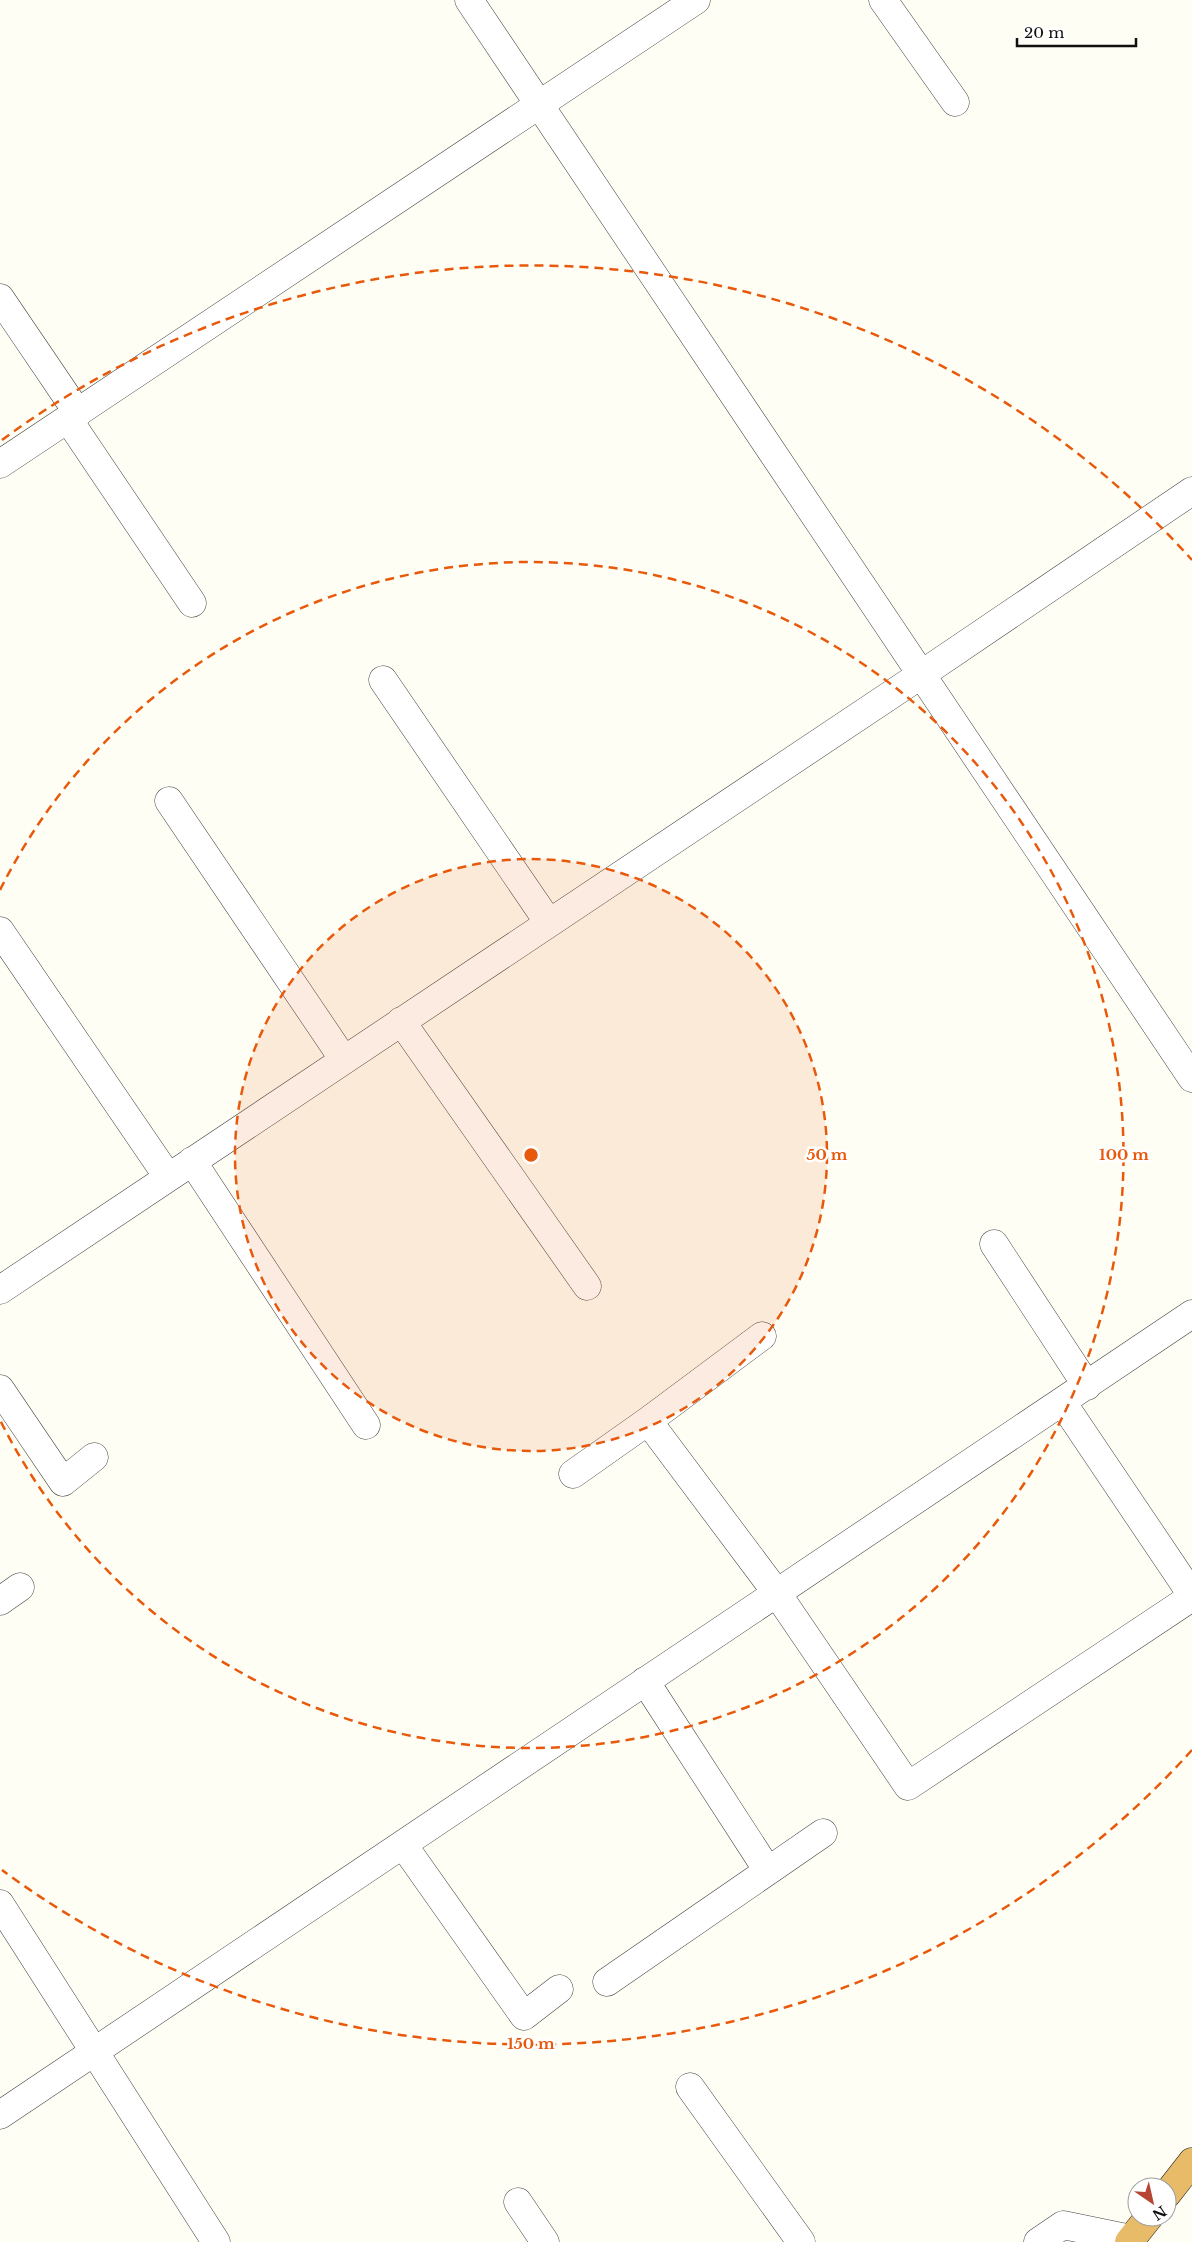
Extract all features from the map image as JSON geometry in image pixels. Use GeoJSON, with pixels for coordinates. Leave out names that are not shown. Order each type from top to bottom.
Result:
{"type":"FeatureCollection","features":[{"type":"Feature","properties":{"kind":"highway"},"geometry":{"type":"LineString","coordinates":[[1177,2181],[1192,2162]]}},
{"type":"Feature","properties":{"kind":"highway"},"geometry":{"type":"LineString","coordinates":[[1130,2241],[1141,2227]]}},
{"type":"Feature","properties":{"kind":"street"},"geometry":{"type":"LineString","coordinates":[[469,0],[1192,1078]]}},
{"type":"Feature","properties":{"kind":"street"},"geometry":{"type":"LineString","coordinates":[[0,464],[696,0]]}},
{"type":"Feature","properties":{"kind":"street"},"geometry":{"type":"LineString","coordinates":[[883,0],[955,102]]}},
{"type":"Feature","properties":{"kind":"street"},"geometry":{"type":"LineString","coordinates":[[0,298],[192,602]]}},
{"type":"Feature","properties":{"kind":"street"},"geometry":{"type":"LineString","coordinates":[[0,1290],[922,674],[1192,491]]}},
{"type":"Feature","properties":{"kind":"street"},"geometry":{"type":"LineString","coordinates":[[383,680],[549,923]]}},
{"type":"Feature","properties":{"kind":"street"},"geometry":{"type":"LineString","coordinates":[[169,801],[344,1060]]}},
{"type":"Feature","properties":{"kind":"street"},"geometry":{"type":"LineString","coordinates":[[0,930],[168,1177]]}},
{"type":"Feature","properties":{"kind":"street"},"geometry":{"type":"LineString","coordinates":[[401,1021],[587,1286]]}},
{"type":"Feature","properties":{"kind":"street"},"geometry":{"type":"LineString","coordinates":[[192,1161],[366,1425]]}},
{"type":"Feature","properties":{"kind":"street"},"geometry":{"type":"LineString","coordinates":[[994,1244],[1086,1386]]}},
{"type":"Feature","properties":{"kind":"street"},"geometry":{"type":"LineString","coordinates":[[0,2115],[404,1846],[776,1592],[1192,1314]]}},
{"type":"Feature","properties":{"kind":"street"},"geometry":{"type":"LineString","coordinates":[[573,1474],[762,1336]]}},
{"type":"Feature","properties":{"kind":"street"},"geometry":{"type":"LineString","coordinates":[[0,1389],[63,1482],[94,1457]]}},
{"type":"Feature","properties":{"kind":"street"},"geometry":{"type":"LineString","coordinates":[[648,1421],[776,1592],[908,1786],[1192,1596],[1062,1402]]}},
{"type":"Feature","properties":{"kind":"street"},"geometry":{"type":"LineString","coordinates":[[645,1681],[768,1872]]}},
{"type":"Feature","properties":{"kind":"street"},"geometry":{"type":"LineString","coordinates":[[607,1982],[823,1833]]}},
{"type":"Feature","properties":{"kind":"street"},"geometry":{"type":"LineString","coordinates":[[404,1846],[524,2016],[560,1989]]}},
{"type":"Feature","properties":{"kind":"street"},"geometry":{"type":"LineString","coordinates":[[0,1904],[216,2242]]}},
{"type":"Feature","properties":{"kind":"street"},"geometry":{"type":"LineString","coordinates":[[690,2087],[801,2242]]}},
{"type":"Feature","properties":{"kind":"street"},"geometry":{"type":"LineString","coordinates":[[518,2202],[545,2242]]}},
{"type":"Feature","properties":{"kind":"street"},"geometry":{"type":"LineString","coordinates":[[1038,2242],[1063,2225],[1130,2241]]}}]}
